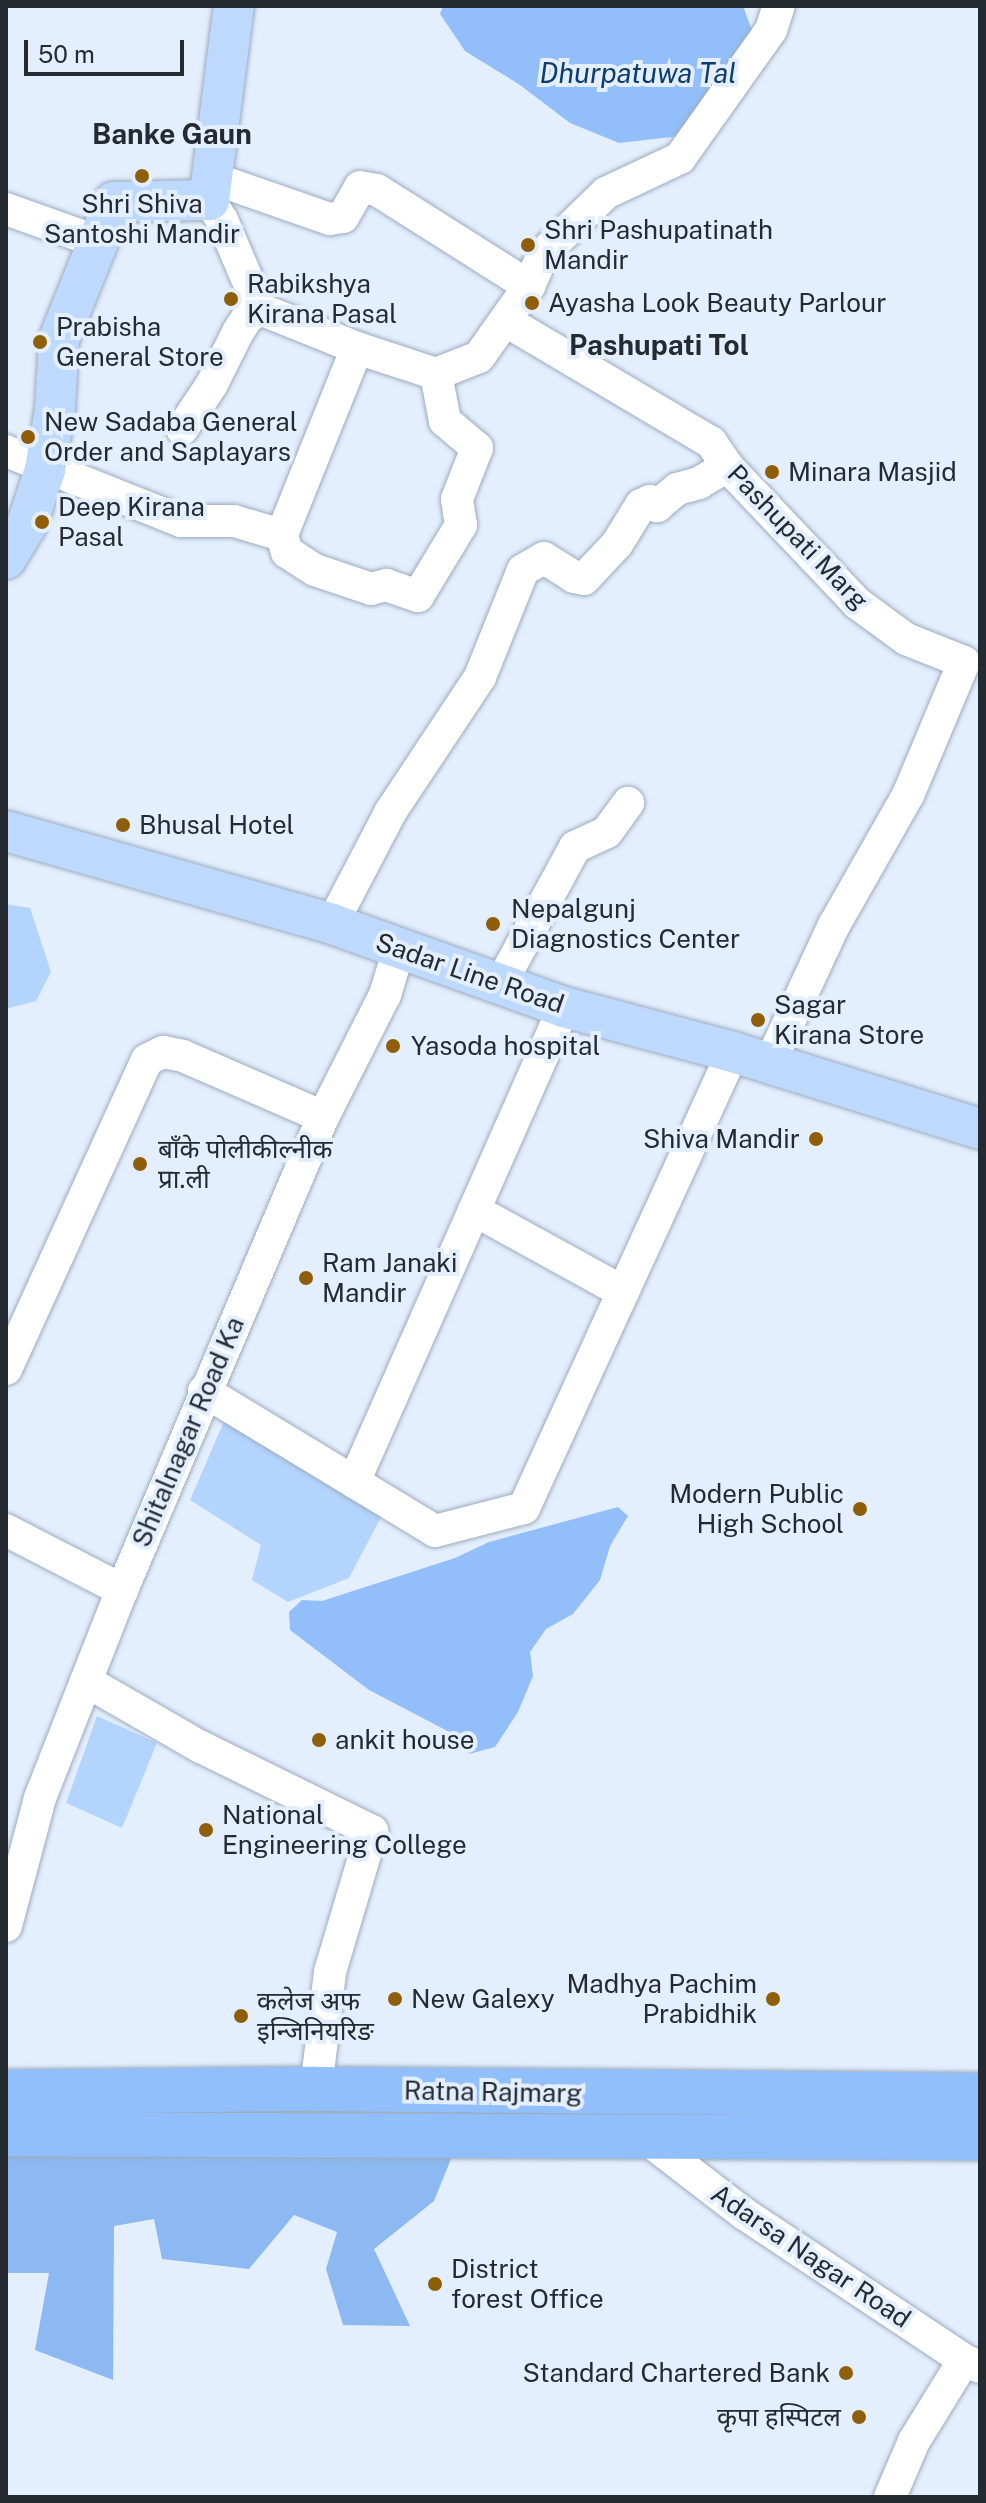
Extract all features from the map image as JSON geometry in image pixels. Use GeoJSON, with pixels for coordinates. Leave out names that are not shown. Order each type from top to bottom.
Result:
{"type":"FeatureCollection","features":[{"type":"Feature","properties":{"kind":"highway","name":"Ratna Rajmarg"},"geometry":{"type":"LineString","coordinates":[[6,2092],[316,2089],[980,2095]]}},
{"type":"Feature","properties":{"kind":"highway","name":"Ratna Rajmarg"},"geometry":{"type":"LineString","coordinates":[[6,2134],[980,2138]]}},
{"type":"Feature","properties":{"kind":"main road"},"geometry":{"type":"LineString","coordinates":[[6,559],[27,524],[45,470],[55,409],[59,339],[114,202],[211,189],[234,6]]}},
{"type":"Feature","properties":{"kind":"main road","name":"Sadar Line Road"},"geometry":{"type":"LineString","coordinates":[[6,831],[332,924],[564,1007],[752,1058],[980,1129]]}},
{"type":"Feature","properties":{"kind":"street"},"geometry":{"type":"LineString","coordinates":[[211,189],[260,309],[357,348],[436,374],[479,357],[529,286],[543,254],[606,193],[680,158],[771,30],[779,6]]}},
{"type":"Feature","properties":{"kind":"street"},"geometry":{"type":"LineString","coordinates":[[211,189],[330,219],[343,217],[360,187],[377,190],[529,286]]}},
{"type":"Feature","properties":{"kind":"street"},"geometry":{"type":"LineString","coordinates":[[6,209],[98,242]]}},
{"type":"Feature","properties":{"kind":"street"},"geometry":{"type":"LineString","coordinates":[[182,429],[212,384],[247,318],[260,309]]}},
{"type":"Feature","properties":{"kind":"street","name":"Pashupati Marg"},"geometry":{"type":"LineString","coordinates":[[506,321],[711,442],[727,466],[857,603],[906,639],[964,662],[908,795],[834,925],[752,1058]]}},
{"type":"Feature","properties":{"kind":"street"},"geometry":{"type":"LineString","coordinates":[[357,348],[282,535],[287,552],[315,570],[371,589],[386,585],[418,596],[461,525],[457,499],[477,448],[445,421],[436,374]]}},
{"type":"Feature","properties":{"kind":"street"},"geometry":{"type":"LineString","coordinates":[[6,451],[45,470],[181,521],[234,521],[282,535]]}},
{"type":"Feature","properties":{"kind":"street"},"geometry":{"type":"LineString","coordinates":[[332,924],[391,811],[480,677],[523,570],[544,558],[574,577],[584,579],[617,544],[641,505],[650,501],[657,506],[677,489],[699,483],[727,466]]}},
{"type":"Feature","properties":{"kind":"street"},"geometry":{"type":"LineString","coordinates":[[500,985],[575,847],[607,832],[628,803]]}},
{"type":"Feature","properties":{"kind":"street","name":"Shitalnagar Road Ka"},"geometry":{"type":"LineString","coordinates":[[6,1926],[40,1798],[122,1590],[323,1117],[385,995],[399,949]]}},
{"type":"Feature","properties":{"kind":"street"},"geometry":{"type":"LineString","coordinates":[[354,1482],[564,1007]]}},
{"type":"Feature","properties":{"kind":"street"},"geometry":{"type":"LineString","coordinates":[[6,1369],[147,1060],[163,1052],[183,1056],[323,1117]]}},
{"type":"Feature","properties":{"kind":"street"},"geometry":{"type":"LineString","coordinates":[[204,1391],[435,1531],[524,1508],[623,1292],[752,1058]]}},
{"type":"Feature","properties":{"kind":"street"},"geometry":{"type":"LineString","coordinates":[[474,1210],[623,1292]]}},
{"type":"Feature","properties":{"kind":"street"},"geometry":{"type":"LineString","coordinates":[[6,1530],[122,1590]]}},
{"type":"Feature","properties":{"kind":"street"},"geometry":{"type":"LineString","coordinates":[[86,1681],[201,1747],[372,1831],[330,1972],[316,2089]]}},
{"type":"Feature","properties":{"kind":"street","name":"Adarsa Nagar Road"},"geometry":{"type":"LineString","coordinates":[[647,2139],[743,2213],[972,2363]]}},
{"type":"Feature","properties":{"kind":"street"},"geometry":{"type":"LineString","coordinates":[[890,2497],[914,2441],[972,2363]]}},
{"type":"Feature","properties":{"kind":"shaded area"},"geometry":{"type":"Polygon","coordinates":[[[6,904],[30,908],[51,972],[36,1001],[6,1009],[6,904]]]}},
{"type":"Feature","properties":{"kind":"shaded area"},"geometry":{"type":"Polygon","coordinates":[[[225,1419],[382,1515],[349,1578],[288,1602],[252,1580],[261,1545],[190,1500],[225,1419]]]}},
{"type":"Feature","properties":{"kind":"shaded area"},"geometry":{"type":"Polygon","coordinates":[[[97,1716],[157,1743],[122,1828],[66,1803],[97,1716]]]}},
{"type":"Feature","properties":{"kind":"shaded area"},"geometry":{"type":"Polygon","coordinates":[[[6,2142],[453,2154],[434,2201],[374,2249],[410,2326],[343,2325],[326,2269],[337,2232],[294,2215],[249,2269],[162,2259],[154,2219],[114,2226],[113,2380],[35,2350],[49,2273],[6,2273],[6,2142]]]}},
{"type":"Feature","properties":{"kind":"water","name":"Dhurpatuwa Tal"},"geometry":{"type":"Polygon","coordinates":[[[443,6],[743,6],[754,36],[680,136],[619,143],[570,123],[520,85],[465,51],[440,14],[443,6]]]}},
{"type":"Feature","properties":{"kind":"water"},"geometry":{"type":"Polygon","coordinates":[[[618,1507],[628,1516],[610,1546],[600,1580],[573,1614],[546,1629],[530,1652],[533,1676],[518,1712],[495,1747],[469,1754],[455,1735],[369,1690],[290,1630],[289,1612],[302,1600],[322,1601],[455,1558],[489,1542],[618,1507]]]}},
{"type":"Feature","properties":{"kind":"place","name":"Shri Shiva Santoshi Mandir"},"geometry":{"type":"Point","coordinates":[142,176]}},
{"type":"Feature","properties":{"kind":"place","name":"Shri Pashupatinath Mandir"},"geometry":{"type":"Point","coordinates":[528,245]}},
{"type":"Feature","properties":{"kind":"place","name":"Rabikshya Kirana Pasal"},"geometry":{"type":"Point","coordinates":[231,299]}},
{"type":"Feature","properties":{"kind":"place","name":"Ayasha Look Beauty Parlour"},"geometry":{"type":"Point","coordinates":[532,303]}},
{"type":"Feature","properties":{"kind":"place","name":"Prabisha General Store"},"geometry":{"type":"Point","coordinates":[40,342]}},
{"type":"Feature","properties":{"kind":"place","name":"New Sadaba General Order and Saplayars"},"geometry":{"type":"Point","coordinates":[28,437]}},
{"type":"Feature","properties":{"kind":"place","name":"Minara Masjid"},"geometry":{"type":"Point","coordinates":[772,472]}},
{"type":"Feature","properties":{"kind":"place","name":"Deep Kirana Pasal"},"geometry":{"type":"Point","coordinates":[42,522]}},
{"type":"Feature","properties":{"kind":"place","name":"Bhusal Hotel"},"geometry":{"type":"Point","coordinates":[123,825]}},
{"type":"Feature","properties":{"kind":"place","name":"Nepalgunj Diagnostics Center"},"geometry":{"type":"Point","coordinates":[493,924]}},
{"type":"Feature","properties":{"kind":"place","name":"Sagar Kirana Store"},"geometry":{"type":"Point","coordinates":[758,1020]}},
{"type":"Feature","properties":{"kind":"place","name":"Yasoda hospital"},"geometry":{"type":"Point","coordinates":[393,1046]}},
{"type":"Feature","properties":{"kind":"place","name":"Shiva Mandir"},"geometry":{"type":"Point","coordinates":[816,1139]}},
{"type":"Feature","properties":{"kind":"place","name":"बाँके पोलीकील्नीक प्रा.ली"},"geometry":{"type":"Point","coordinates":[140,1164]}},
{"type":"Feature","properties":{"kind":"place","name":"Ram Janaki Mandir"},"geometry":{"type":"Point","coordinates":[306,1278]}},
{"type":"Feature","properties":{"kind":"place","name":"Modern Public High School"},"geometry":{"type":"Point","coordinates":[860,1509]}},
{"type":"Feature","properties":{"kind":"place","name":"ankit house"},"geometry":{"type":"Point","coordinates":[319,1740]}},
{"type":"Feature","properties":{"kind":"place","name":"National Engineering College"},"geometry":{"type":"Point","coordinates":[206,1830]}},
{"type":"Feature","properties":{"kind":"place","name":"New Galexy"},"geometry":{"type":"Point","coordinates":[395,1999]}},
{"type":"Feature","properties":{"kind":"place","name":"Madhya Pachim Prabidhik"},"geometry":{"type":"Point","coordinates":[773,1999]}},
{"type":"Feature","properties":{"kind":"place","name":"कलेज अफ इन्जिनियरिङ"},"geometry":{"type":"Point","coordinates":[241,2016]}},
{"type":"Feature","properties":{"kind":"place","name":"District forest Office"},"geometry":{"type":"Point","coordinates":[435,2284]}},
{"type":"Feature","properties":{"kind":"place","name":"Standard Chartered Bank"},"geometry":{"type":"Point","coordinates":[846,2373]}},
{"type":"Feature","properties":{"kind":"place","name":"कृपा हस्पिटल"},"geometry":{"type":"Point","coordinates":[859,2417]}},
{"type":"Feature","properties":{"kind":"district","name":"Banke Gaun"},"geometry":{"type":"Point","coordinates":[172,134]}},
{"type":"Feature","properties":{"kind":"district","name":"Pashupati Tol"},"geometry":{"type":"Point","coordinates":[659,345]}}]}
